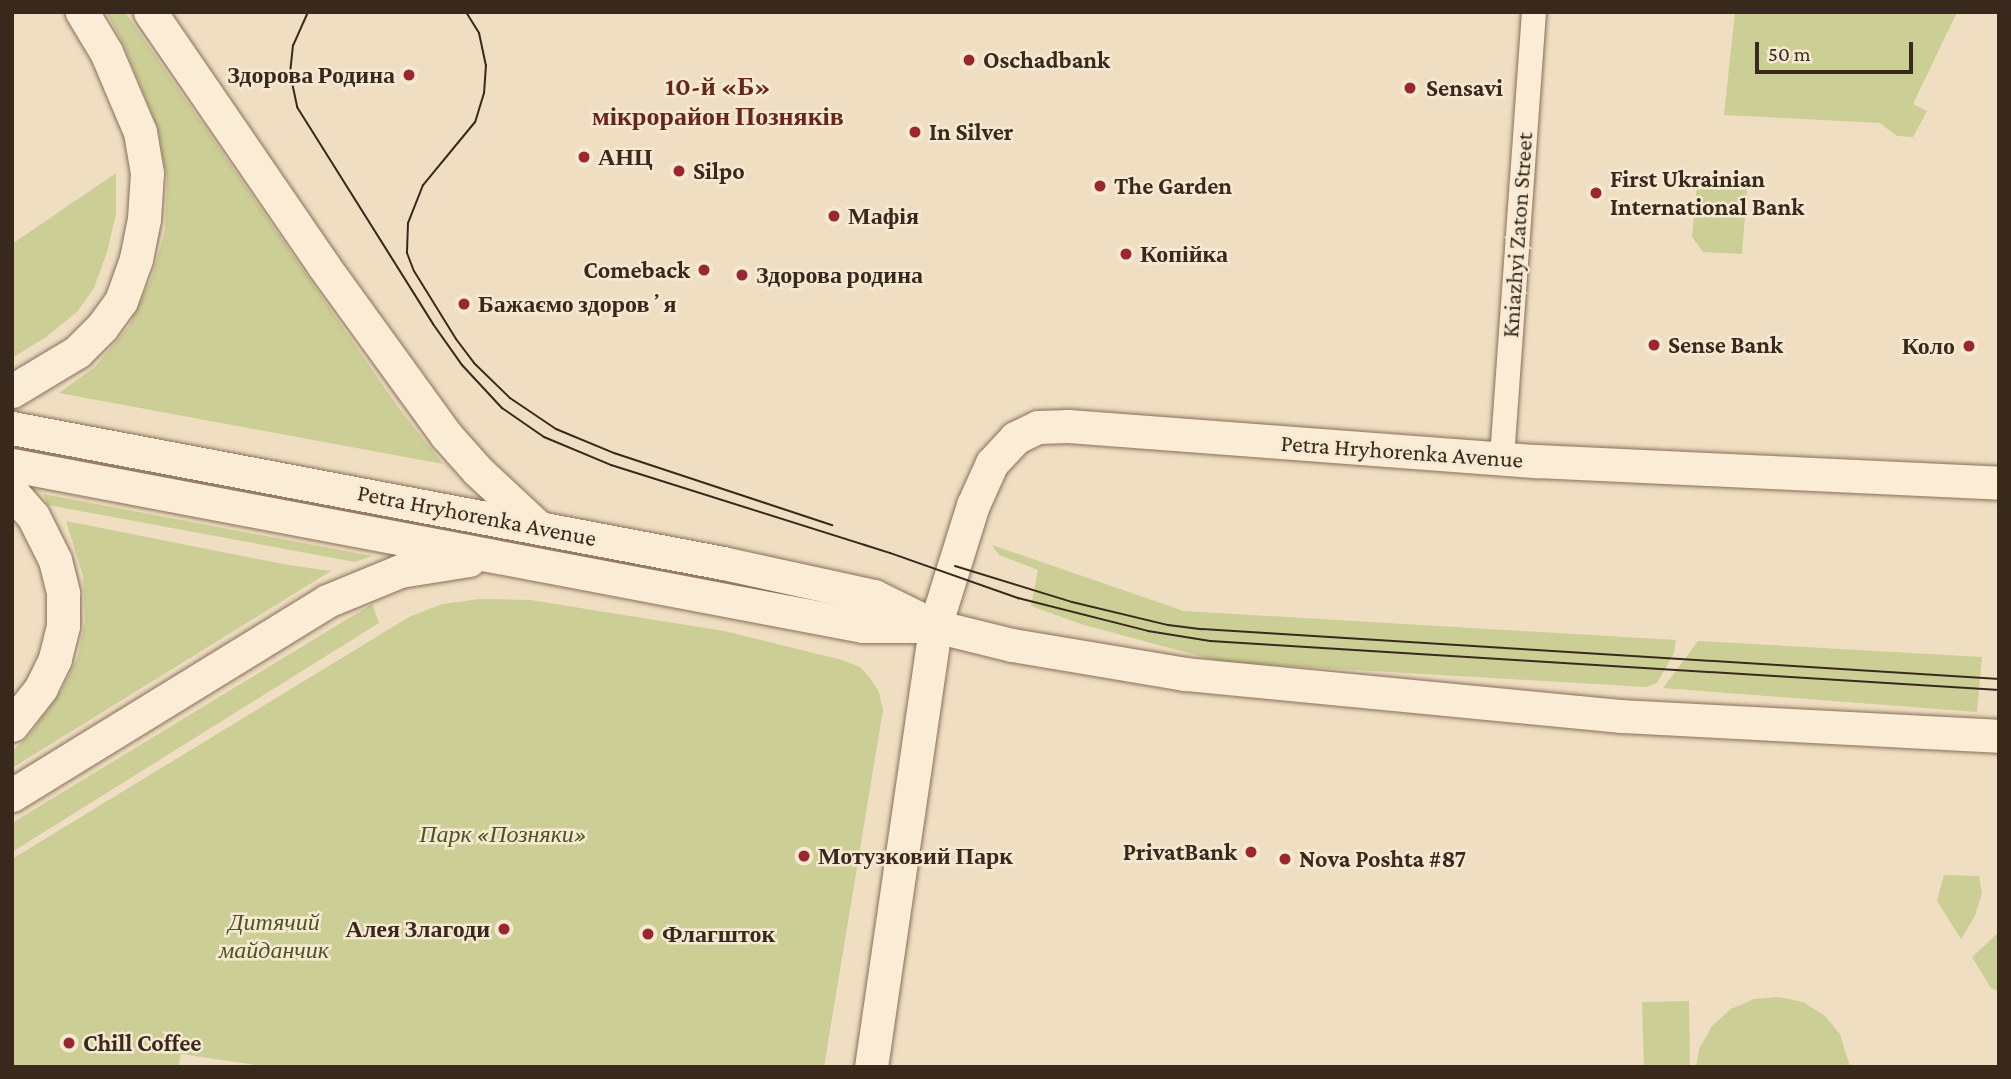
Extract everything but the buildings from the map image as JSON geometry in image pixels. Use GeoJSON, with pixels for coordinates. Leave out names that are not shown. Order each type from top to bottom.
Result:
{"type":"FeatureCollection","features":[{"type":"Feature","properties":{"kind":"main road"},"geometry":{"type":"LineString","coordinates":[[12,391],[77,352],[102,327],[121,301],[136,259],[144,219],[147,173],[141,132],[106,52],[82,12]]}},
{"type":"Feature","properties":{"kind":"main road"},"geometry":{"type":"LineString","coordinates":[[150,12],[323,265],[446,435],[478,471],[537,526]]}},
{"type":"Feature","properties":{"kind":"main road","name":"Petra Hryhorenka Avenue"},"geometry":{"type":"LineString","coordinates":[[935,626],[973,505],[992,463],[1015,438],[1038,427],[1068,426],[1502,458],[1999,483]]}},
{"type":"Feature","properties":{"kind":"main road","name":"Petra Hryhorenka Avenue"},"geometry":{"type":"LineString","coordinates":[[12,428],[537,526],[874,596],[935,626],[1032,649],[1217,678],[1621,716],[1999,736]]}},
{"type":"Feature","properties":{"kind":"main road","name":"Petra Hryhorenka Avenue"},"geometry":{"type":"LineString","coordinates":[[12,465],[863,626],[935,626]]}},
{"type":"Feature","properties":{"kind":"main road"},"geometry":{"type":"LineString","coordinates":[[12,492],[33,516],[55,560],[63,593],[63,626],[55,659],[41,688],[12,726]]}},
{"type":"Feature","properties":{"kind":"main road"},"geometry":{"type":"LineString","coordinates":[[12,795],[327,601],[401,571],[445,562],[510,558]]}},
{"type":"Feature","properties":{"kind":"main road"},"geometry":{"type":"LineString","coordinates":[[871,1067],[935,626]]}},
{"type":"Feature","properties":{"kind":"street","name":"Kniazhyi Zaton Street"},"geometry":{"type":"LineString","coordinates":[[1502,458],[1534,12]]}},
{"type":"Feature","properties":{"kind":"green space"},"geometry":{"type":"Polygon","coordinates":[[[106,12],[125,12],[398,407],[443,464],[59,393],[95,367],[129,326],[152,277],[165,230],[167,178],[157,126],[124,45],[106,12]]]}},
{"type":"Feature","properties":{"kind":"green space"},"geometry":{"type":"Polygon","coordinates":[[[1735,12],[1957,12],[1913,104],[1927,111],[1913,137],[1897,136],[1880,123],[1724,115],[1735,12]]]}},
{"type":"Feature","properties":{"kind":"green space"},"geometry":{"type":"Polygon","coordinates":[[[116,173],[116,214],[107,252],[94,288],[77,312],[46,337],[12,358],[12,244],[116,173]]]}},
{"type":"Feature","properties":{"kind":"green space"},"geometry":{"type":"Polygon","coordinates":[[[1698,174],[1748,177],[1742,254],[1703,252],[1692,237],[1698,174]]]}},
{"type":"Feature","properties":{"kind":"green space"},"geometry":{"type":"Polygon","coordinates":[[[43,494],[372,556],[355,562],[48,505],[43,494]]]}},
{"type":"Feature","properties":{"kind":"green space"},"geometry":{"type":"Polygon","coordinates":[[[66,521],[331,571],[12,768],[12,751],[29,736],[62,690],[78,656],[85,620],[83,576],[66,521]]]}},
{"type":"Feature","properties":{"kind":"green space"},"geometry":{"type":"Polygon","coordinates":[[[992,545],[1184,611],[1676,640],[1674,653],[1657,683],[1646,687],[1221,662],[1081,624],[1031,606],[1038,570],[999,555],[992,545]]]}},
{"type":"Feature","properties":{"kind":"green space","name":"Парк «Позняки»"},"geometry":{"type":"Polygon","coordinates":[[[480,599],[530,600],[724,631],[842,660],[860,667],[870,678],[879,692],[883,710],[824,1067],[269,1067],[181,1054],[178,1067],[12,1067],[12,859],[409,617],[442,604],[480,599]]]}},
{"type":"Feature","properties":{"kind":"green space"},"geometry":{"type":"Polygon","coordinates":[[[372,604],[379,623],[12,852],[12,823],[372,604]]]}},
{"type":"Feature","properties":{"kind":"green space"},"geometry":{"type":"Polygon","coordinates":[[[1698,641],[1982,657],[1977,712],[1663,688],[1698,641]]]}},
{"type":"Feature","properties":{"kind":"green space"},"geometry":{"type":"Polygon","coordinates":[[[1944,875],[1979,876],[1982,893],[1975,916],[1961,939],[1937,901],[1944,875]]]}},
{"type":"Feature","properties":{"kind":"green space"},"geometry":{"type":"Polygon","coordinates":[[[1999,932],[1998,991],[1991,988],[1972,957],[1999,932]]]}},
{"type":"Feature","properties":{"kind":"green space"},"geometry":{"type":"Polygon","coordinates":[[[1779,997],[1803,1002],[1824,1015],[1840,1034],[1850,1067],[1696,1067],[1699,1049],[1712,1026],[1731,1009],[1754,999],[1779,997]]]}},
{"type":"Feature","properties":{"kind":"green space"},"geometry":{"type":"Polygon","coordinates":[[[1689,1001],[1690,1067],[1644,1067],[1642,1002],[1689,1001]]]}},
{"type":"Feature","properties":{"kind":"tram line"},"geometry":{"type":"LineString","coordinates":[[308,12],[293,45],[290,73],[297,107],[433,324],[462,365],[502,408],[544,437],[611,465],[890,553],[1018,598],[1148,631],[1210,641],[1999,690]]}},
{"type":"Feature","properties":{"kind":"tram line"},"geometry":{"type":"LineString","coordinates":[[466,12],[479,33],[486,65],[484,93],[475,122],[423,185],[408,223],[407,253],[414,271],[456,339],[474,363],[510,398],[556,429],[614,453],[832,525]]}},
{"type":"Feature","properties":{"kind":"tram line"},"geometry":{"type":"LineString","coordinates":[[955,566],[1072,602],[1168,625],[1202,629],[1999,679]]}},
{"type":"Feature","properties":{"kind":"place","name":"Oschadbank"},"geometry":{"type":"Point","coordinates":[969,60]}},
{"type":"Feature","properties":{"kind":"place","name":"Здорова Родина"},"geometry":{"type":"Point","coordinates":[409,75]}},
{"type":"Feature","properties":{"kind":"place","name":"Sensavi"},"geometry":{"type":"Point","coordinates":[1410,88]}},
{"type":"Feature","properties":{"kind":"place","name":"In Silver"},"geometry":{"type":"Point","coordinates":[915,132]}},
{"type":"Feature","properties":{"kind":"place","name":"АНЦ"},"geometry":{"type":"Point","coordinates":[584,157]}},
{"type":"Feature","properties":{"kind":"place","name":"Silpo"},"geometry":{"type":"Point","coordinates":[679,171]}},
{"type":"Feature","properties":{"kind":"place","name":"The Garden"},"geometry":{"type":"Point","coordinates":[1100,186]}},
{"type":"Feature","properties":{"kind":"place","name":"First Ukrainian International Bank"},"geometry":{"type":"Point","coordinates":[1596,193]}},
{"type":"Feature","properties":{"kind":"place","name":"Мафія"},"geometry":{"type":"Point","coordinates":[834,216]}},
{"type":"Feature","properties":{"kind":"place","name":"Копійка"},"geometry":{"type":"Point","coordinates":[1126,254]}},
{"type":"Feature","properties":{"kind":"place","name":"Comeback"},"geometry":{"type":"Point","coordinates":[704,270]}},
{"type":"Feature","properties":{"kind":"place","name":"Здорова родина"},"geometry":{"type":"Point","coordinates":[742,275]}},
{"type":"Feature","properties":{"kind":"place","name":"Бажаємо здоровʼя"},"geometry":{"type":"Point","coordinates":[464,304]}},
{"type":"Feature","properties":{"kind":"place","name":"Sense Bank"},"geometry":{"type":"Point","coordinates":[1654,345]}},
{"type":"Feature","properties":{"kind":"place","name":"Коло"},"geometry":{"type":"Point","coordinates":[1969,346]}},
{"type":"Feature","properties":{"kind":"place","name":"PrivatBank"},"geometry":{"type":"Point","coordinates":[1251,852]}},
{"type":"Feature","properties":{"kind":"place","name":"Мотузковий Парк"},"geometry":{"type":"Point","coordinates":[804,856]}},
{"type":"Feature","properties":{"kind":"place","name":"Nova Poshta #87"},"geometry":{"type":"Point","coordinates":[1285,859]}},
{"type":"Feature","properties":{"kind":"place","name":"Алея Злагоди"},"geometry":{"type":"Point","coordinates":[504,929]}},
{"type":"Feature","properties":{"kind":"place","name":"Флагшток"},"geometry":{"type":"Point","coordinates":[648,934]}},
{"type":"Feature","properties":{"kind":"place","name":"Chill Coffee"},"geometry":{"type":"Point","coordinates":[69,1043]}},
{"type":"Feature","properties":{"kind":"district","name":"10-й «Б» мікрорайон Позняків"},"geometry":{"type":"Point","coordinates":[718,102]}},
{"type":"Feature","properties":{"kind":"park label","name":"Дитячий майданчик"},"geometry":{"type":"Point","coordinates":[274,936]}}]}
